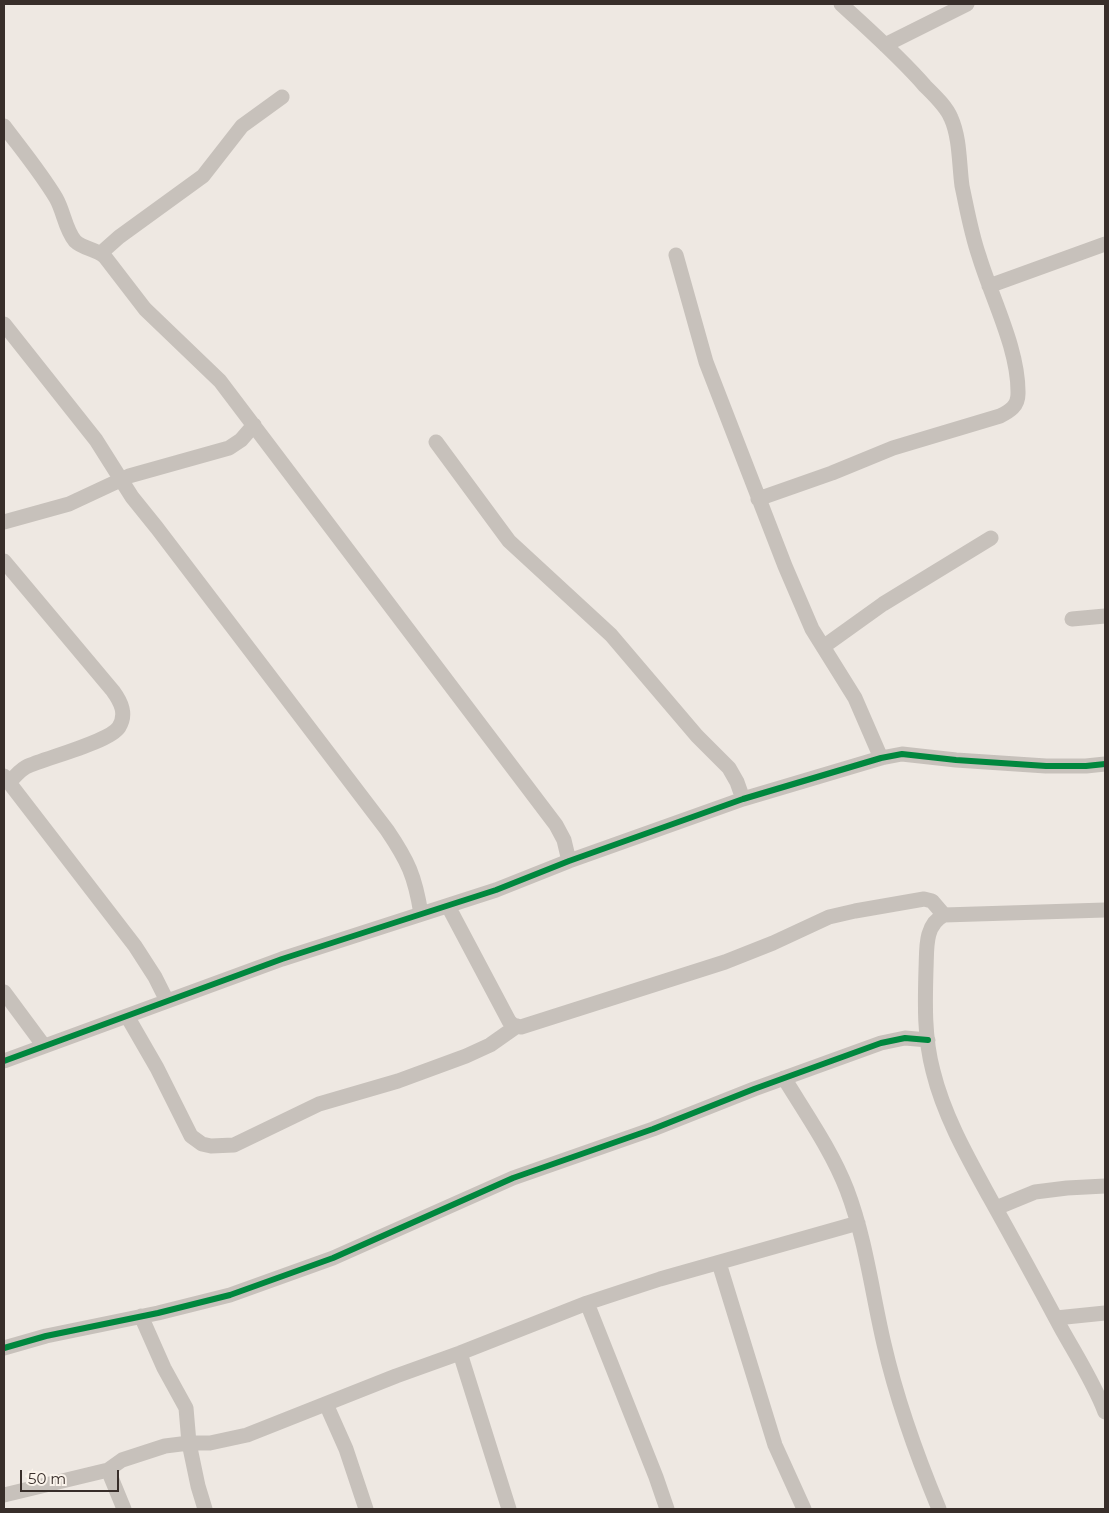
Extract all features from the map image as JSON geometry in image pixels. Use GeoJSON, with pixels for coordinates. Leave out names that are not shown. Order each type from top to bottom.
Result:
{"type":"FeatureCollection","features":[{"type":"Feature","properties":{"kind":"street"},"geometry":{"type":"LineString","coordinates":[[758,499],[832,473],[893,448],[1000,416],[1012,409],[1018,397],[1017,370],[978,256],[964,198],[956,133],[951,118],[906,64],[840,4]]}},
{"type":"Feature","properties":{"kind":"street"},"geometry":{"type":"LineString","coordinates":[[885,45],[967,4]]}},
{"type":"Feature","properties":{"kind":"street"},"geometry":{"type":"LineString","coordinates":[[101,253],[118,237],[203,176],[242,126],[282,97]]}},
{"type":"Feature","properties":{"kind":"street"},"geometry":{"type":"LineString","coordinates":[[4,126],[49,187],[61,208],[74,239],[82,246],[101,253],[145,309],[220,381],[254,425],[556,825],[564,840],[569,861]]}},
{"type":"Feature","properties":{"kind":"street"},"geometry":{"type":"LineString","coordinates":[[989,286],[1105,244]]}},
{"type":"Feature","properties":{"kind":"street"},"geometry":{"type":"LineString","coordinates":[[676,255],[706,362],[758,499],[804,611],[823,647],[855,698],[881,758]]}},
{"type":"Feature","properties":{"kind":"street"},"geometry":{"type":"LineString","coordinates":[[4,324],[96,440],[121,480],[387,830],[406,858],[415,883],[421,914]]}},
{"type":"Feature","properties":{"kind":"street"},"geometry":{"type":"LineString","coordinates":[[4,522],[69,504],[121,480],[229,448],[241,440],[254,425]]}},
{"type":"Feature","properties":{"kind":"street"},"geometry":{"type":"LineString","coordinates":[[436,442],[509,541],[611,635],[697,736],[729,768],[737,782],[743,799]]}},
{"type":"Feature","properties":{"kind":"street"},"geometry":{"type":"LineString","coordinates":[[823,647],[883,604],[991,538]]}},
{"type":"Feature","properties":{"kind":"street"},"geometry":{"type":"LineString","coordinates":[[4,561],[113,691],[118,698],[123,713],[122,720],[115,732],[24,768],[7,780],[145,960],[167,1001]]}},
{"type":"Feature","properties":{"kind":"street"},"geometry":{"type":"LineString","coordinates":[[1072,619],[1105,616]]}},
{"type":"Feature","properties":{"kind":"street"},"geometry":{"type":"LineString","coordinates":[[4,1060],[282,959],[496,890],[569,861],[743,799],[881,758],[902,754],[1046,766],[1105,764]]}},
{"type":"Feature","properties":{"kind":"street"},"geometry":{"type":"LineString","coordinates":[[127,1016],[157,1068],[191,1136],[202,1144],[211,1146],[234,1145],[319,1104],[398,1081],[466,1056],[490,1045],[517,1026],[530,1025],[698,971],[751,952],[813,924],[843,913],[924,899],[932,901],[944,915]]}},
{"type":"Feature","properties":{"kind":"street"},"geometry":{"type":"LineString","coordinates":[[448,906],[509,1021],[517,1026]]}},
{"type":"Feature","properties":{"kind":"street"},"geometry":{"type":"LineString","coordinates":[[1105,910],[944,915],[933,922],[928,942],[925,1004],[933,1071],[946,1110],[960,1141],[1105,1412]]}},
{"type":"Feature","properties":{"kind":"street"},"geometry":{"type":"LineString","coordinates":[[4,992],[44,1046]]}},
{"type":"Feature","properties":{"kind":"street"},"geometry":{"type":"LineString","coordinates":[[4,1348],[46,1336],[202,1303],[268,1282],[364,1244],[513,1178],[653,1130],[784,1078],[881,1043],[905,1038],[928,1040]]}},
{"type":"Feature","properties":{"kind":"street"},"geometry":{"type":"LineString","coordinates":[[784,1078],[842,1176],[858,1223],[891,1371],[911,1434],[939,1509]]}},
{"type":"Feature","properties":{"kind":"street"},"geometry":{"type":"LineString","coordinates":[[996,1208],[1035,1192],[1061,1188],[1105,1186]]}},
{"type":"Feature","properties":{"kind":"street"},"geometry":{"type":"LineString","coordinates":[[4,1495],[108,1470],[122,1460],[170,1445],[210,1443],[247,1435],[587,1303],[660,1279],[858,1223]]}},
{"type":"Feature","properties":{"kind":"street"},"geometry":{"type":"LineString","coordinates":[[719,1263],[776,1445],[804,1509]]}},
{"type":"Feature","properties":{"kind":"street"},"geometry":{"type":"LineString","coordinates":[[587,1303],[667,1509]]}},
{"type":"Feature","properties":{"kind":"street"},"geometry":{"type":"LineString","coordinates":[[1056,1318],[1105,1313]]}},
{"type":"Feature","properties":{"kind":"street"},"geometry":{"type":"LineString","coordinates":[[141,1316],[167,1374],[186,1408],[189,1443],[205,1509]]}},
{"type":"Feature","properties":{"kind":"street"},"geometry":{"type":"LineString","coordinates":[[460,1353],[509,1509]]}},
{"type":"Feature","properties":{"kind":"street"},"geometry":{"type":"LineString","coordinates":[[326,1404],[348,1456],[366,1509]]}},
{"type":"Feature","properties":{"kind":"street"},"geometry":{"type":"LineString","coordinates":[[108,1470],[124,1509]]}},
{"type":"Feature","properties":{"kind":"cycle path"},"geometry":{"type":"LineString","coordinates":[[4,1061],[282,959],[496,890],[569,861],[743,799],[881,758],[902,754],[1046,766],[1105,764]]}},
{"type":"Feature","properties":{"kind":"cycle path"},"geometry":{"type":"LineString","coordinates":[[4,1348],[46,1336],[158,1313],[230,1295],[333,1258],[513,1178],[653,1129],[754,1089],[881,1043],[905,1038],[928,1040]]}}]}
